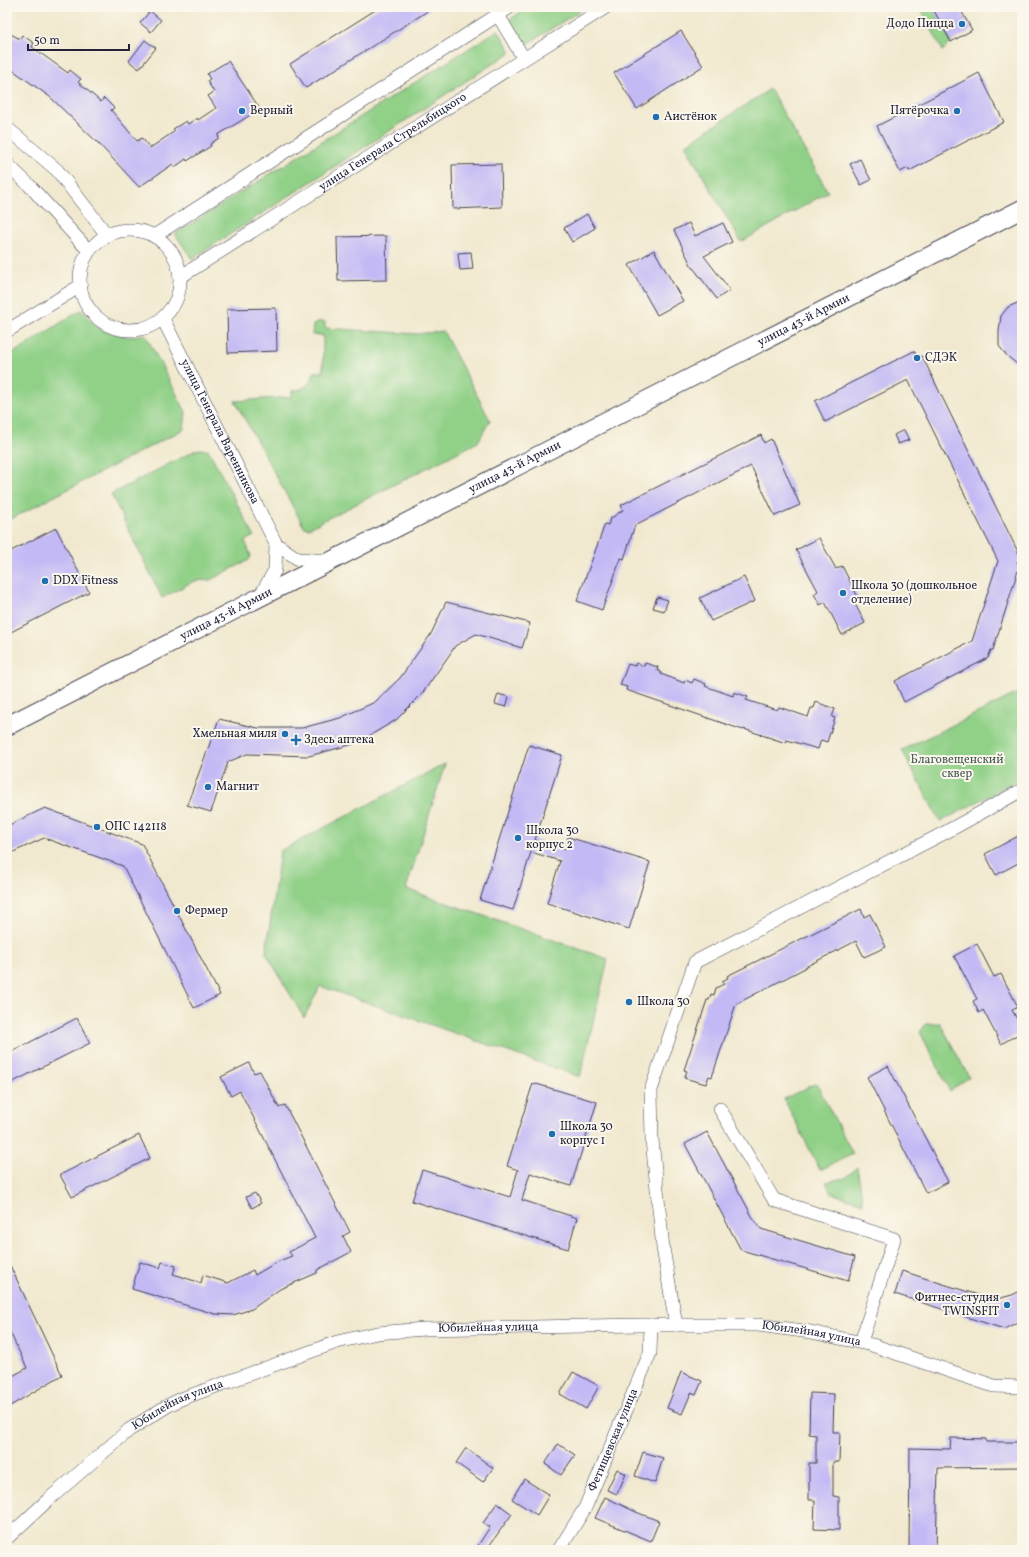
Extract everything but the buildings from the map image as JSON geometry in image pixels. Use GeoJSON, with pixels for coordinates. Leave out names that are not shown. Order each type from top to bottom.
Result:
{"type":"FeatureCollection","features":[{"type":"Feature","properties":{"kind":"main road","name":"улица 43-й Армии"},"geometry":{"type":"LineString","coordinates":[[7,726],[1022,209]]}},
{"type":"Feature","properties":{"kind":"street"},"geometry":{"type":"LineString","coordinates":[[154,236],[510,7]]}},
{"type":"Feature","properties":{"kind":"street","name":"улица Генерала Стрельбицкого"},"geometry":{"type":"LineString","coordinates":[[180,277],[606,7]]}},
{"type":"Feature","properties":{"kind":"street"},"geometry":{"type":"LineString","coordinates":[[498,15],[524,59]]}},
{"type":"Feature","properties":{"kind":"street"},"geometry":{"type":"LineString","coordinates":[[7,128],[57,170],[107,236]]}},
{"type":"Feature","properties":{"kind":"street"},"geometry":{"type":"LineString","coordinates":[[7,164],[29,185],[89,251]]}},
{"type":"Feature","properties":{"kind":"street"},"geometry":{"type":"LineString","coordinates":[[123,230],[139,230],[154,236],[164,243],[172,252],[178,264],[180,277],[179,293],[173,307],[163,319],[149,327],[134,331],[119,330],[104,324],[92,314],[84,301],[80,286],[80,273],[83,262],[89,251],[97,242],[107,236],[123,230]]}},
{"type":"Feature","properties":{"kind":"street"},"geometry":{"type":"LineString","coordinates":[[7,331],[80,286]]}},
{"type":"Feature","properties":{"kind":"street","name":"улица Генерала Варенникова"},"geometry":{"type":"LineString","coordinates":[[163,319],[276,544],[275,570],[258,598]]}},
{"type":"Feature","properties":{"kind":"street","name":"улица Генерала Варенникова"},"geometry":{"type":"LineString","coordinates":[[276,544],[298,559],[330,562]]}},
{"type":"Feature","properties":{"kind":"street"},"geometry":{"type":"LineString","coordinates":[[676,1325],[663,1248],[652,1140],[651,1090],[695,962],[946,832],[1022,790]]}},
{"type":"Feature","properties":{"kind":"street"},"geometry":{"type":"LineString","coordinates":[[720,1109],[774,1200],[894,1239],[861,1342]]}},
{"type":"Feature","properties":{"kind":"street","name":"Юбилейная улица"},"geometry":{"type":"LineString","coordinates":[[7,1538],[48,1500],[129,1430],[181,1398],[337,1342],[377,1333],[424,1329],[651,1325],[758,1325],[811,1332],[861,1342],[994,1386],[1022,1387]]}},
{"type":"Feature","properties":{"kind":"street","name":"Фетищевская улица"},"geometry":{"type":"LineString","coordinates":[[559,1550],[585,1508],[650,1353],[651,1325]]}},
{"type":"Feature","properties":{"kind":"green space"},"geometry":{"type":"Polygon","coordinates":[[[529,7],[586,7],[524,46],[509,20],[529,7]]]}},
{"type":"Feature","properties":{"kind":"green space"},"geometry":{"type":"Polygon","coordinates":[[[920,7],[932,7],[951,42],[943,51],[920,7]]]}},
{"type":"Feature","properties":{"kind":"green space"},"geometry":{"type":"Polygon","coordinates":[[[498,30],[511,52],[192,259],[175,234],[498,30]]]}},
{"type":"Feature","properties":{"kind":"green space"},"geometry":{"type":"Polygon","coordinates":[[[770,89],[828,192],[741,242],[685,145],[770,89]]]}},
{"type":"Feature","properties":{"kind":"green space"},"geometry":{"type":"Polygon","coordinates":[[[81,310],[101,330],[130,337],[145,334],[186,412],[184,429],[7,521],[7,357],[81,310]]]}},
{"type":"Feature","properties":{"kind":"green space"},"geometry":{"type":"Polygon","coordinates":[[[316,322],[325,322],[325,328],[417,334],[443,331],[490,420],[478,442],[309,528],[304,527],[235,401],[292,397],[292,391],[306,386],[311,380],[314,372],[323,372],[323,335],[312,335],[313,325],[316,322]]]}},
{"type":"Feature","properties":{"kind":"green space"},"geometry":{"type":"Polygon","coordinates":[[[201,449],[209,451],[254,536],[245,541],[251,556],[249,560],[210,580],[194,581],[162,598],[111,494],[196,450],[201,449]]]}},
{"type":"Feature","properties":{"kind":"green space","name":"Благовещенский сквер"},"geometry":{"type":"Polygon","coordinates":[[[1022,691],[1022,778],[940,822],[902,750],[1022,691]]]}},
{"type":"Feature","properties":{"kind":"green space"},"geometry":{"type":"Polygon","coordinates":[[[445,764],[406,889],[608,959],[580,1077],[320,986],[304,1018],[266,953],[280,851],[445,764]]]}},
{"type":"Feature","properties":{"kind":"green space"},"geometry":{"type":"Polygon","coordinates":[[[940,1023],[969,1077],[950,1091],[920,1032],[926,1024],[940,1023]]]}},
{"type":"Feature","properties":{"kind":"green space"},"geometry":{"type":"Polygon","coordinates":[[[816,1083],[853,1154],[820,1170],[784,1099],[816,1083]]]}},
{"type":"Feature","properties":{"kind":"green space"},"geometry":{"type":"Polygon","coordinates":[[[857,1167],[863,1203],[831,1193],[826,1182],[845,1178],[857,1167]]]}},
{"type":"Feature","properties":{"kind":"place","name":"Додо Пицца"},"geometry":{"type":"Point","coordinates":[962,24]}},
{"type":"Feature","properties":{"kind":"place","name":"Верный"},"geometry":{"type":"Point","coordinates":[242,111]}},
{"type":"Feature","properties":{"kind":"place","name":"Пятёрочка"},"geometry":{"type":"Point","coordinates":[957,111]}},
{"type":"Feature","properties":{"kind":"place","name":"Аистёнок"},"geometry":{"type":"Point","coordinates":[656,117]}},
{"type":"Feature","properties":{"kind":"place","name":"СДЭК"},"geometry":{"type":"Point","coordinates":[917,358]}},
{"type":"Feature","properties":{"kind":"place","name":"DDX Fitness"},"geometry":{"type":"Point","coordinates":[45,581]}},
{"type":"Feature","properties":{"kind":"place","name":"Школа 30 (дошкольное отделение)"},"geometry":{"type":"Point","coordinates":[843,593]}},
{"type":"Feature","properties":{"kind":"place","name":"Хмельная миля"},"geometry":{"type":"Point","coordinates":[285,734]}},
{"type":"Feature","properties":{"kind":"place","name":"Здесь аптека"},"geometry":{"type":"Point","coordinates":[296,740]}},
{"type":"Feature","properties":{"kind":"place","name":"Магнит"},"geometry":{"type":"Point","coordinates":[208,787]}},
{"type":"Feature","properties":{"kind":"place","name":"ОПС 142118"},"geometry":{"type":"Point","coordinates":[97,827]}},
{"type":"Feature","properties":{"kind":"place","name":"Школа 30 корпус 2"},"geometry":{"type":"Point","coordinates":[518,838]}},
{"type":"Feature","properties":{"kind":"place","name":"Фермер"},"geometry":{"type":"Point","coordinates":[177,911]}},
{"type":"Feature","properties":{"kind":"place","name":"Школа 30"},"geometry":{"type":"Point","coordinates":[629,1002]}},
{"type":"Feature","properties":{"kind":"place","name":"Школа 30 корпус 1"},"geometry":{"type":"Point","coordinates":[552,1134]}},
{"type":"Feature","properties":{"kind":"place","name":"Фитнес-студия TWINSFIT"},"geometry":{"type":"Point","coordinates":[1007,1305]}}]}
